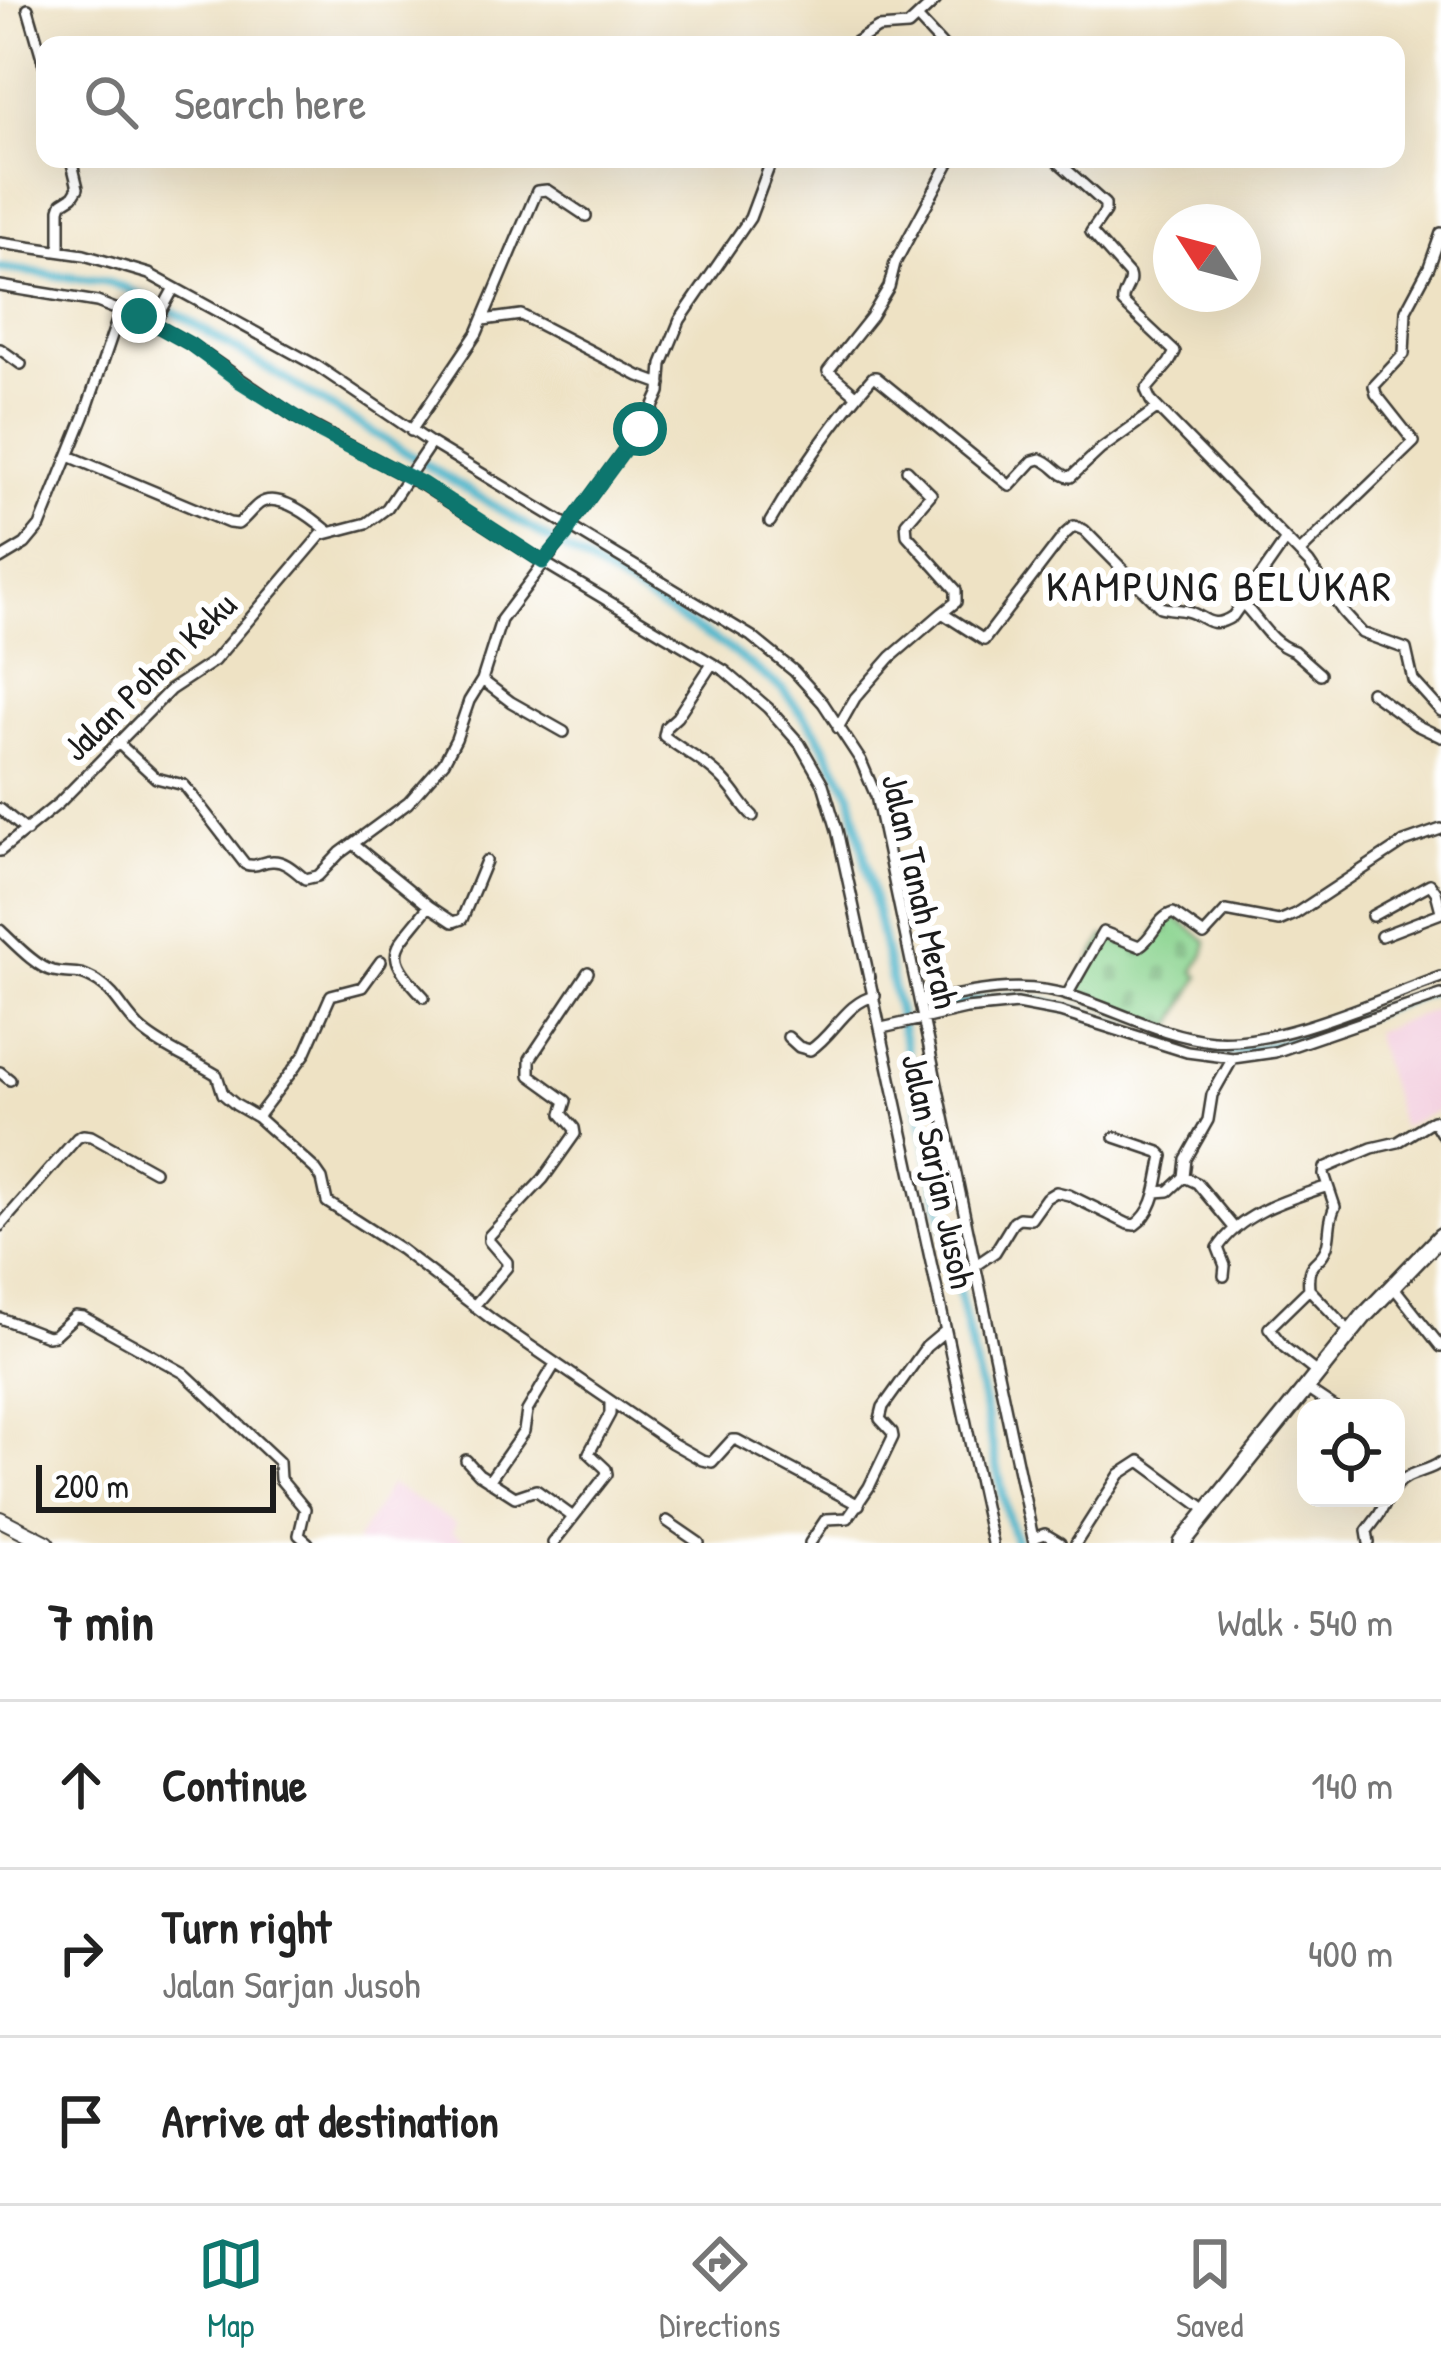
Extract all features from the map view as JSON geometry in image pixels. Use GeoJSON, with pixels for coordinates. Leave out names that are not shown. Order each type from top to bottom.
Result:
{"type":"FeatureCollection","features":[{"type":"Feature","properties":{"kind":"main road"},"geometry":{"type":"LineString","coordinates":[[1182,1543],[1350,1332],[1441,1236]]}},
{"type":"Feature","properties":{"kind":"main road"},"geometry":{"type":"LineString","coordinates":[[0,1519],[47,1543]]}},
{"type":"Feature","properties":{"kind":"street"},"geometry":{"type":"LineString","coordinates":[[865,36],[878,28],[908,26],[936,0]]}},
{"type":"Feature","properties":{"kind":"street"},"geometry":{"type":"LineString","coordinates":[[28,9],[36,37]]}},
{"type":"Feature","properties":{"kind":"street"},"geometry":{"type":"LineString","coordinates":[[919,19],[933,36]]}},
{"type":"Feature","properties":{"kind":"street"},"geometry":{"type":"LineString","coordinates":[[60,250],[62,203],[78,188],[73,168]]}},
{"type":"Feature","properties":{"kind":"street"},"geometry":{"type":"LineString","coordinates":[[117,742],[156,778],[184,784],[250,867],[271,860],[311,880],[389,819],[424,787],[449,752],[482,680],[501,620],[649,416],[661,384],[662,364],[680,320],[750,218],[769,168]]}},
{"type":"Feature","properties":{"kind":"street"},"geometry":{"type":"LineString","coordinates":[[856,395],[827,370],[889,287],[896,263],[946,168]]}},
{"type":"Feature","properties":{"kind":"street"},"geometry":{"type":"LineString","coordinates":[[1065,168],[1107,207],[1091,232],[1129,275],[1123,303],[1175,352],[1146,391],[1299,553],[1363,633],[1406,649],[1413,680],[1441,710]]}},
{"type":"Feature","properties":{"kind":"street"},"geometry":{"type":"LineString","coordinates":[[411,430],[471,345],[538,191],[547,190],[586,216]]}},
{"type":"Feature","properties":{"kind":"street"},"geometry":{"type":"LineString","coordinates":[[1299,553],[1414,442],[1374,386],[1404,354],[1406,310],[1441,233]]}},
{"type":"Feature","properties":{"kind":"street","name":"Jalan Tanah Merah"},"geometry":{"type":"LineString","coordinates":[[0,243],[60,250],[149,274],[316,366],[411,430],[428,447],[751,636],[824,703],[861,761],[876,796],[920,1003],[918,1020],[976,1265],[1033,1541]]}},
{"type":"Feature","properties":{"kind":"street","name":"Jalan Sarjan Jusoh"},"geometry":{"type":"LineString","coordinates":[[0,286],[74,296],[156,321],[305,423],[412,472],[738,681],[800,744],[823,784],[835,818],[874,996],[886,1027],[992,1543]]}},
{"type":"Feature","properties":{"kind":"street"},"geometry":{"type":"LineString","coordinates":[[156,321],[173,291]]}},
{"type":"Feature","properties":{"kind":"street"},"geometry":{"type":"LineString","coordinates":[[0,559],[32,537],[69,456],[121,309]]}},
{"type":"Feature","properties":{"kind":"street"},"geometry":{"type":"LineString","coordinates":[[483,320],[521,315],[661,384]]}},
{"type":"Feature","properties":{"kind":"street"},"geometry":{"type":"LineString","coordinates":[[0,349],[21,364]]}},
{"type":"Feature","properties":{"kind":"street"},"geometry":{"type":"LineString","coordinates":[[770,523],[791,484],[856,395],[876,377],[1010,486],[1040,458],[1071,477],[1158,408]]}},
{"type":"Feature","properties":{"kind":"street","name":"Jalan Pohon Keku"},"geometry":{"type":"LineString","coordinates":[[0,851],[59,803],[170,690],[214,661],[314,541],[328,531],[379,516],[398,496],[428,447]]}},
{"type":"Feature","properties":{"kind":"street"},"geometry":{"type":"LineString","coordinates":[[69,456],[229,524],[238,524],[261,502],[273,500],[328,531]]}},
{"type":"Feature","properties":{"kind":"street"},"geometry":{"type":"LineString","coordinates":[[838,728],[891,657],[956,602],[956,590],[907,535],[906,524],[931,494],[907,470]]}},
{"type":"Feature","properties":{"kind":"street"},"geometry":{"type":"LineString","coordinates":[[942,613],[984,640],[1074,526],[1084,530],[1166,610],[1183,610],[1220,624],[1232,616],[1286,540]]}},
{"type":"Feature","properties":{"kind":"street"},"geometry":{"type":"LineString","coordinates":[[1242,603],[1275,641],[1320,674]]}},
{"type":"Feature","properties":{"kind":"street"},"geometry":{"type":"LineString","coordinates":[[712,664],[664,736],[721,778],[753,815]]}},
{"type":"Feature","properties":{"kind":"street"},"geometry":{"type":"LineString","coordinates":[[482,680],[564,732]]}},
{"type":"Feature","properties":{"kind":"street"},"geometry":{"type":"LineString","coordinates":[[1371,692],[1441,737]]}},
{"type":"Feature","properties":{"kind":"street"},"geometry":{"type":"LineString","coordinates":[[0,809],[27,831]]}},
{"type":"Feature","properties":{"kind":"street"},"geometry":{"type":"LineString","coordinates":[[1067,995],[1103,932],[1139,946],[1173,913],[1206,935],[1226,910],[1279,921],[1404,842],[1441,829]]}},
{"type":"Feature","properties":{"kind":"street"},"geometry":{"type":"LineString","coordinates":[[352,844],[453,922],[462,919],[486,861]]}},
{"type":"Feature","properties":{"kind":"street"},"geometry":{"type":"LineString","coordinates":[[1372,916],[1430,884],[1436,892],[1441,912],[1381,936]]}},
{"type":"Feature","properties":{"kind":"street"},"geometry":{"type":"LineString","coordinates":[[424,997],[395,961],[396,950],[428,906]]}},
{"type":"Feature","properties":{"kind":"street"},"geometry":{"type":"LineString","coordinates":[[0,930],[45,968],[75,971],[101,984],[146,1034],[217,1075],[223,1094],[257,1117],[315,1169],[332,1207],[400,1250],[610,1403],[707,1462],[737,1440],[859,1504]]}},
{"type":"Feature","properties":{"kind":"street"},"geometry":{"type":"LineString","coordinates":[[257,1117],[305,1054],[332,995],[362,987],[381,961]]}},
{"type":"Feature","properties":{"kind":"street"},"geometry":{"type":"LineString","coordinates":[[474,1306],[507,1267],[489,1236],[543,1179],[575,1134],[562,1114],[566,1100],[530,1075],[528,1066],[588,972]]}},
{"type":"Feature","properties":{"kind":"street"},"geometry":{"type":"LineString","coordinates":[[886,1027],[966,1009],[1017,1004],[1215,1041],[1238,1041],[1292,1030],[1441,977]]}},
{"type":"Feature","properties":{"kind":"street"},"geometry":{"type":"LineString","coordinates":[[920,1003],[1016,987],[1067,995],[1113,1021],[1187,1052],[1233,1058],[1275,1052],[1441,994]]}},
{"type":"Feature","properties":{"kind":"street"},"geometry":{"type":"LineString","coordinates":[[788,1037],[810,1050],[858,1002],[874,996]]}},
{"type":"Feature","properties":{"kind":"street"},"geometry":{"type":"LineString","coordinates":[[1156,1192],[1169,1191],[1184,1177],[1186,1159],[1208,1120],[1212,1095],[1233,1058]]}},
{"type":"Feature","properties":{"kind":"street"},"geometry":{"type":"LineString","coordinates":[[0,1072],[10,1080]]}},
{"type":"Feature","properties":{"kind":"street"},"geometry":{"type":"LineString","coordinates":[[1350,1332],[1309,1289],[1309,1269],[1327,1246],[1335,1207],[1324,1171],[1372,1148],[1393,1144],[1433,1120],[1441,1133]]}},
{"type":"Feature","properties":{"kind":"street"},"geometry":{"type":"LineString","coordinates":[[0,1226],[83,1135],[154,1171]]}},
{"type":"Feature","properties":{"kind":"street"},"geometry":{"type":"LineString","coordinates":[[976,1265],[994,1252],[1014,1221],[1031,1219],[1056,1192],[1135,1225],[1144,1220],[1156,1192],[1162,1154],[1115,1137]]}},
{"type":"Feature","properties":{"kind":"street"},"geometry":{"type":"LineString","coordinates":[[1184,1177],[1197,1184],[1235,1229]]}},
{"type":"Feature","properties":{"kind":"street"},"geometry":{"type":"LineString","coordinates":[[1224,1276],[1218,1248],[1235,1229],[1280,1202],[1328,1186]]}},
{"type":"Feature","properties":{"kind":"street"},"geometry":{"type":"LineString","coordinates":[[1392,1285],[1441,1348]]}},
{"type":"Feature","properties":{"kind":"street"},"geometry":{"type":"LineString","coordinates":[[1309,1289],[1269,1328],[1284,1347],[1317,1373]]}},
{"type":"Feature","properties":{"kind":"street"},"geometry":{"type":"LineString","coordinates":[[0,1318],[46,1336],[54,1335],[75,1316],[83,1317],[184,1373],[279,1462],[280,1479],[305,1510],[299,1535],[308,1543]]}},
{"type":"Feature","properties":{"kind":"street"},"geometry":{"type":"LineString","coordinates":[[810,1543],[829,1517],[848,1518],[859,1504],[893,1437],[880,1419],[883,1407],[926,1347],[945,1331]]}},
{"type":"Feature","properties":{"kind":"street"},"geometry":{"type":"LineString","coordinates":[[489,1481],[524,1431],[527,1411],[555,1364]]}},
{"type":"Feature","properties":{"kind":"street"},"geometry":{"type":"LineString","coordinates":[[1306,1388],[1322,1399]]}},
{"type":"Feature","properties":{"kind":"street"},"geometry":{"type":"LineString","coordinates":[[553,1543],[607,1474],[589,1453],[610,1414],[610,1403]]}},
{"type":"Feature","properties":{"kind":"street"},"geometry":{"type":"LineString","coordinates":[[466,1460],[518,1498],[536,1490],[573,1517]]}},
{"type":"Feature","properties":{"kind":"street"},"geometry":{"type":"LineString","coordinates":[[1076,1543],[1120,1474],[1140,1461],[1208,1510]]}},
{"type":"Feature","properties":{"kind":"street"},"geometry":{"type":"LineString","coordinates":[[1405,1478],[1441,1462]]}},
{"type":"Feature","properties":{"kind":"street"},"geometry":{"type":"LineString","coordinates":[[1369,1543],[1367,1531],[1383,1507]]}},
{"type":"Feature","properties":{"kind":"street"},"geometry":{"type":"LineString","coordinates":[[667,1521],[699,1543]]}},
{"type":"Feature","properties":{"kind":"street"},"geometry":{"type":"LineString","coordinates":[[1033,1541],[1045,1534],[1060,1543]]}},
{"type":"Feature","properties":{"kind":"shaded area"},"geometry":{"type":"Polygon","coordinates":[[[1441,1007],[1441,1109],[1401,1127],[1374,1032],[1441,1007]]]}},
{"type":"Feature","properties":{"kind":"shaded area"},"geometry":{"type":"Polygon","coordinates":[[[390,1484],[456,1524],[452,1532],[467,1541],[355,1543],[390,1484]]]}},
{"type":"Feature","properties":{"kind":"green space"},"geometry":{"type":"Polygon","coordinates":[[[1175,917],[1207,941],[1194,971],[1200,977],[1169,1032],[1072,995],[1104,936],[1143,952],[1162,923],[1175,917]]]}},
{"type":"Feature","properties":{"kind":"waterway"},"geometry":{"type":"LineString","coordinates":[[0,268],[105,282],[181,316],[726,647],[782,689],[816,731],[851,794],[1016,1543]]}},
{"type":"Feature","properties":{"kind":"waterway"},"geometry":{"type":"LineString","coordinates":[[1213,1052],[1298,1038],[1441,987]]}},
{"type":"Feature","properties":{"kind":"waterway"},"geometry":{"type":"LineString","coordinates":[[928,1011],[982,1000],[1030,999],[1127,1029]]}},
{"type":"Feature","properties":{"kind":"district","name":"KAMPUNG BELUKAR"},"geometry":{"type":"Point","coordinates":[1220,586]}},
{"type":"Feature","properties":{"kind":"route"},"geometry":{"type":"LineString","coordinates":[[139,316],[190,344],[317,430],[423,484],[543,562],[640,429]]}}]}
